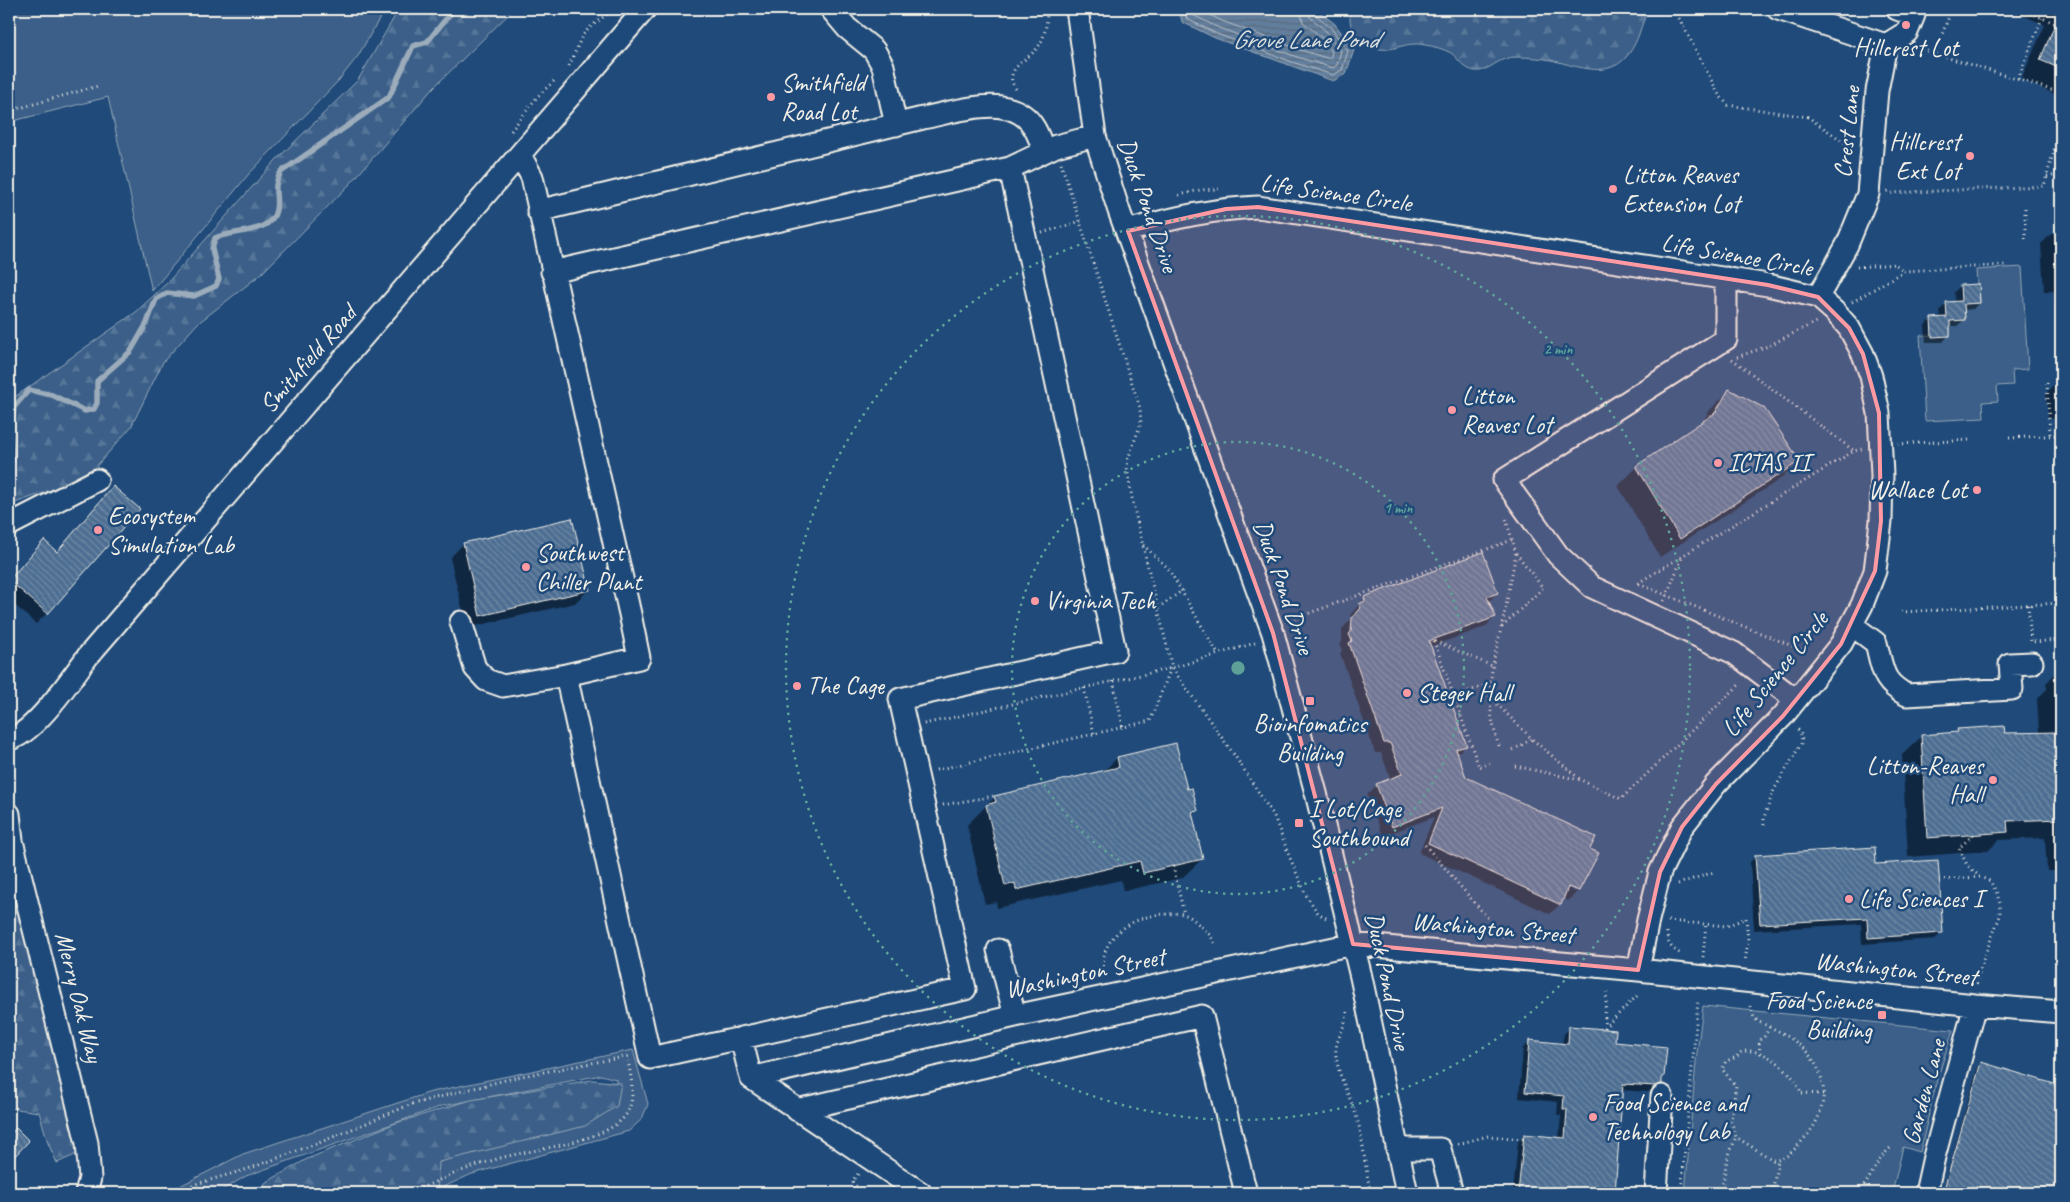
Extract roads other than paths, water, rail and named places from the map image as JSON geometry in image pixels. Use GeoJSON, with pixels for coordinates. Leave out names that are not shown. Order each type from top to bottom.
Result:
{"type":"FeatureCollection","features":[{"type":"Feature","properties":{"kind":"street","name":"Smithfield Road"},"geometry":{"type":"LineString","coordinates":[[9,744],[37,720],[88,656],[645,9]]}},
{"type":"Feature","properties":{"kind":"street"},"geometry":{"type":"LineString","coordinates":[[830,9],[847,28],[874,50],[883,66],[896,125]]}},
{"type":"Feature","properties":{"kind":"street","name":"Duck Pond Drive"},"geometry":{"type":"LineString","coordinates":[[1077,9],[1095,136],[1274,633],[1353,944],[1407,1193]]}},
{"type":"Feature","properties":{"kind":"street"},"geometry":{"type":"LineString","coordinates":[[1789,10],[1886,45],[1907,32],[1914,15],[1897,9]]}},
{"type":"Feature","properties":{"kind":"street","name":"Crest Lane"},"geometry":{"type":"LineString","coordinates":[[1818,298],[1847,245],[1868,194],[1876,99],[1886,45]]}},
{"type":"Feature","properties":{"kind":"street"},"geometry":{"type":"LineString","coordinates":[[538,211],[987,105],[1004,107],[1020,114],[1032,124],[1052,154]]}},
{"type":"Feature","properties":{"kind":"street"},"geometry":{"type":"LineString","coordinates":[[552,272],[1010,168],[1052,154],[1056,146],[1095,136]]}},
{"type":"Feature","properties":{"kind":"street"},"geometry":{"type":"LineString","coordinates":[[462,622],[475,668],[486,680],[503,686],[566,675],[639,658],[538,211],[532,177],[520,154]]}},
{"type":"Feature","properties":{"kind":"street"},"geometry":{"type":"LineString","coordinates":[[566,675],[650,1058],[965,988],[900,699],[1115,651],[1010,168]]}},
{"type":"Feature","properties":{"kind":"street","name":"Life Science Circle"},"geometry":{"type":"LineString","coordinates":[[1128,231],[1152,224],[1226,209],[1258,207],[1768,284],[1841,305],[1863,354],[1871,376],[1879,413],[1891,442],[1875,571],[1862,605],[1841,644],[1789,708],[1716,784],[1682,828],[1660,872],[1638,970]]}},
{"type":"Feature","properties":{"kind":"street"},"geometry":{"type":"LineString","coordinates":[[1726,278],[1726,339],[1504,480],[1558,555],[1592,586],[1734,653],[1789,708]]}},
{"type":"Feature","properties":{"kind":"street"},"geometry":{"type":"LineString","coordinates":[[9,525],[97,480]]}},
{"type":"Feature","properties":{"kind":"street"},"geometry":{"type":"LineString","coordinates":[[1852,625],[1876,643],[1885,677],[1894,688],[1907,695],[2012,689],[2010,664],[2032,663]]}},
{"type":"Feature","properties":{"kind":"street","name":"Merry Oak Way"},"geometry":{"type":"LineString","coordinates":[[9,814],[12,841],[87,1143],[90,1178],[86,1193]]}},
{"type":"Feature","properties":{"kind":"street","name":"Washington Street"},"geometry":{"type":"LineString","coordinates":[[751,1078],[1015,1016],[1353,944],[1638,970],[1975,995],[2061,1012]]}},
{"type":"Feature","properties":{"kind":"street"},"geometry":{"type":"LineString","coordinates":[[998,950],[1015,1016]]}},
{"type":"Feature","properties":{"kind":"street","name":"Garden Lane"},"geometry":{"type":"LineString","coordinates":[[1926,1193],[1975,995]]}},
{"type":"Feature","properties":{"kind":"street"},"geometry":{"type":"LineString","coordinates":[[797,1110],[1202,1016],[1246,1193]]}},
{"type":"Feature","properties":{"kind":"street"},"geometry":{"type":"LineString","coordinates":[[741,1038],[751,1078],[921,1193]]}},
{"type":"Feature","properties":{"kind":"street"},"geometry":{"type":"LineString","coordinates":[[1656,1193],[1662,1096]]}},
{"type":"Feature","properties":{"kind":"street"},"geometry":{"type":"LineString","coordinates":[[1397,1149],[1440,1149],[1452,1193]]}},
{"type":"Feature","properties":{"kind":"water","name":"Grove Lane Pond"},"geometry":{"type":"Polygon","coordinates":[[[1179,9],[1316,9],[1335,24],[1354,50],[1346,74],[1333,81],[1215,38],[1182,22],[1179,9]]]}},
{"type":"Feature","properties":{"kind":"waterway"},"geometry":{"type":"LineString","coordinates":[[9,464],[12,460],[10,432],[14,407],[29,390],[52,395],[85,411],[94,409],[97,403],[97,381],[131,351],[147,323],[156,299],[167,293],[194,296],[216,286],[219,279],[212,249],[215,238],[260,227],[273,218],[277,200],[276,183],[281,172],[389,97],[413,46],[427,42],[454,9]]}},
{"type":"Feature","properties":{"kind":"place","name":"Hillcrest Lot"},"geometry":{"type":"Point","coordinates":[1906,25]}},
{"type":"Feature","properties":{"kind":"place","name":"Smithfield Road Lot"},"geometry":{"type":"Point","coordinates":[771,97]}},
{"type":"Feature","properties":{"kind":"place","name":"Hillcrest Ext Lot"},"geometry":{"type":"Point","coordinates":[1970,156]}},
{"type":"Feature","properties":{"kind":"place","name":"Litton Reaves Extension Lot"},"geometry":{"type":"Point","coordinates":[1613,189]}},
{"type":"Feature","properties":{"kind":"place","name":"Litton Reaves Lot"},"geometry":{"type":"Point","coordinates":[1452,410]}},
{"type":"Feature","properties":{"kind":"place","name":"ICTAS II"},"geometry":{"type":"Point","coordinates":[1718,463]}},
{"type":"Feature","properties":{"kind":"place","name":"Wallace Lot"},"geometry":{"type":"Point","coordinates":[1977,490]}},
{"type":"Feature","properties":{"kind":"place","name":"Ecosystem Simulation Lab"},"geometry":{"type":"Point","coordinates":[98,530]}},
{"type":"Feature","properties":{"kind":"place","name":"Southwest Chiller Plant"},"geometry":{"type":"Point","coordinates":[526,567]}},
{"type":"Feature","properties":{"kind":"place","name":"Virginia Tech"},"geometry":{"type":"Point","coordinates":[1035,601]}},
{"type":"Feature","properties":{"kind":"place","name":"The Cage"},"geometry":{"type":"Point","coordinates":[797,686]}},
{"type":"Feature","properties":{"kind":"place","name":"Steger Hall"},"geometry":{"type":"Point","coordinates":[1407,693]}},
{"type":"Feature","properties":{"kind":"place","name":"Bioinfomatics Building"},"geometry":{"type":"Point","coordinates":[1310,701]}},
{"type":"Feature","properties":{"kind":"place","name":"Litton-Reaves Hall"},"geometry":{"type":"Point","coordinates":[1993,780]}},
{"type":"Feature","properties":{"kind":"place","name":"I Lot/Cage Southbound"},"geometry":{"type":"Point","coordinates":[1299,823]}},
{"type":"Feature","properties":{"kind":"place","name":"Life Sciences I"},"geometry":{"type":"Point","coordinates":[1849,899]}},
{"type":"Feature","properties":{"kind":"place","name":"Food Science Building"},"geometry":{"type":"Point","coordinates":[1882,1015]}},
{"type":"Feature","properties":{"kind":"place","name":"Food Science and Technology Lab"},"geometry":{"type":"Point","coordinates":[1593,1117]}}]}
